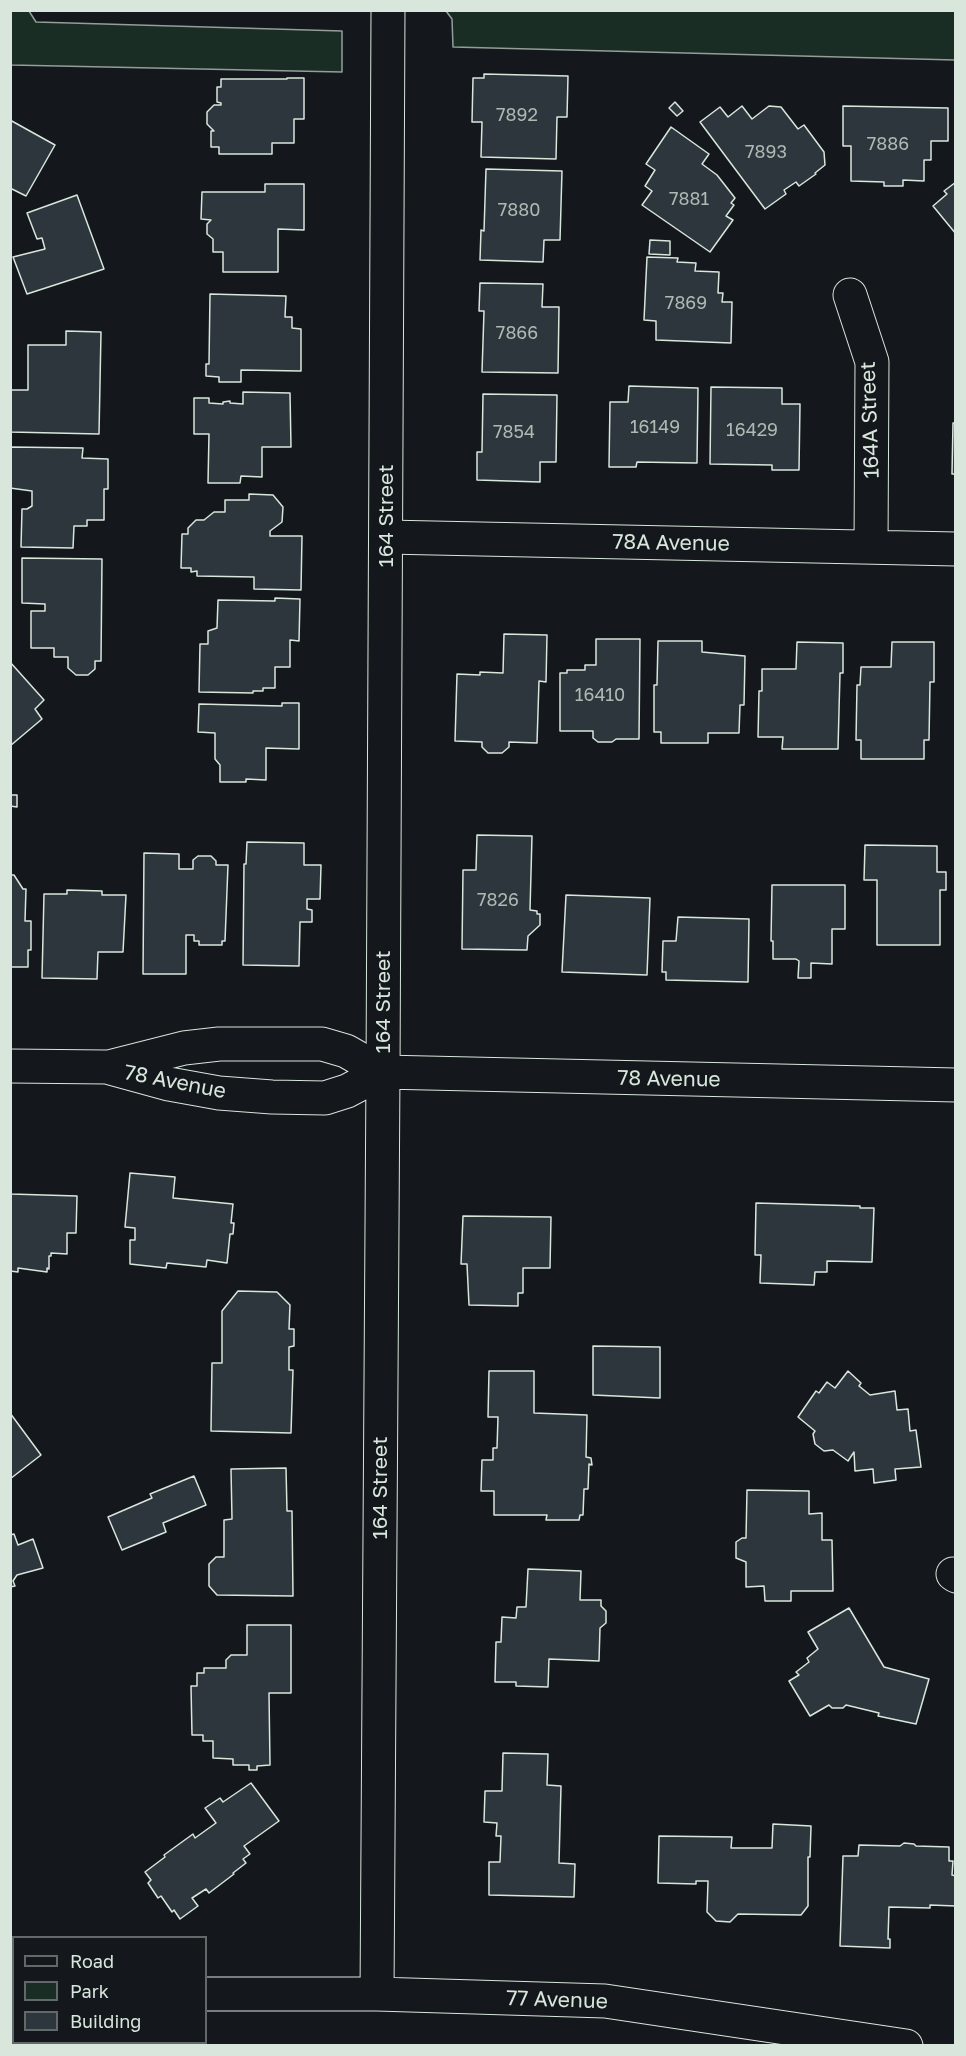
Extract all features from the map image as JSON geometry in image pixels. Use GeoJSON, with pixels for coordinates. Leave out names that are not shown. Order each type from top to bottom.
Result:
{"type":"FeatureCollection","features":[{"type":"Feature","properties":{"kind":"street","name":"164 Street"},"geometry":{"type":"LineString","coordinates":[[377,1994],[388,10]]}},
{"type":"Feature","properties":{"kind":"street","name":"164A Street"},"geometry":{"type":"LineString","coordinates":[[850,295],[872,362],[872,548]]}},
{"type":"Feature","properties":{"kind":"street","name":"78A Avenue"},"geometry":{"type":"LineString","coordinates":[[386,537],[956,549]]}},
{"type":"Feature","properties":{"kind":"street","name":"78 Avenue"},"geometry":{"type":"LineString","coordinates":[[10,1066],[107,1067],[184,1048],[219,1044],[274,1043],[322,1044],[346,1051],[383,1072],[956,1085]]}},
{"type":"Feature","properties":{"kind":"street","name":"78 Avenue"},"geometry":{"type":"LineString","coordinates":[[107,1067],[169,1084],[219,1093],[326,1098],[347,1091],[383,1072]]}},
{"type":"Feature","properties":{"kind":"street","name":"77 Avenue"},"geometry":{"type":"LineString","coordinates":[[207,1994],[377,1994],[614,2002],[906,2046]]}},
{"type":"Feature","properties":{"kind":"green space"},"geometry":{"type":"Polygon","coordinates":[[[11,10],[29,11],[36,22],[342,31],[342,72],[11,65],[11,10]]]}},
{"type":"Feature","properties":{"kind":"green space"},"geometry":{"type":"Polygon","coordinates":[[[446,11],[955,11],[955,60],[453,47],[452,19],[446,11]]]}},
{"type":"Feature","properties":{"kind":"building"},"geometry":{"type":"Polygon","coordinates":[[[484,74],[568,76],[567,117],[557,117],[556,159],[481,157],[482,122],[472,122],[473,78],[484,78],[484,74]]]}},
{"type":"Feature","properties":{"kind":"building"},"geometry":{"type":"Polygon","coordinates":[[[304,78],[304,119],[294,119],[294,143],[272,143],[272,154],[219,154],[219,147],[211,147],[211,131],[214,131],[207,124],[207,112],[214,105],[221,105],[217,102],[217,87],[221,87],[221,79],[304,78]]]}},
{"type":"Feature","properties":{"kind":"building"},"geometry":{"type":"Polygon","coordinates":[[[675,102],[683,111],[677,116],[669,108],[675,102]]]}},
{"type":"Feature","properties":{"kind":"building"},"geometry":{"type":"Polygon","coordinates":[[[742,106],[752,119],[769,106],[781,107],[798,129],[804,125],[824,152],[825,165],[816,174],[799,186],[796,182],[784,190],[786,194],[765,209],[700,122],[720,107],[728,117],[742,106]]]}},
{"type":"Feature","properties":{"kind":"building"},"geometry":{"type":"Polygon","coordinates":[[[843,106],[948,108],[948,141],[931,141],[931,160],[924,160],[924,181],[903,180],[903,186],[884,186],[884,182],[851,181],[851,146],[843,146],[843,106]]]}},
{"type":"Feature","properties":{"kind":"building"},"geometry":{"type":"Polygon","coordinates":[[[10,120],[55,145],[26,196],[10,188],[10,120]]]}},
{"type":"Feature","properties":{"kind":"building"},"geometry":{"type":"Polygon","coordinates":[[[671,127],[709,154],[702,164],[717,175],[735,198],[731,203],[734,205],[726,216],[733,220],[710,252],[642,205],[652,191],[645,186],[655,170],[646,164],[671,127]]]}},
{"type":"Feature","properties":{"kind":"building"},"geometry":{"type":"Polygon","coordinates":[[[486,169],[562,171],[560,240],[544,240],[543,262],[480,260],[481,230],[484,231],[486,169]]]}},
{"type":"Feature","properties":{"kind":"building"},"geometry":{"type":"Polygon","coordinates":[[[956,182],[956,234],[933,206],[947,194],[944,191],[956,182]]]}},
{"type":"Feature","properties":{"kind":"building"},"geometry":{"type":"Polygon","coordinates":[[[265,184],[304,184],[304,230],[278,229],[278,272],[223,272],[223,252],[213,252],[213,239],[207,234],[207,224],[211,220],[201,219],[202,192],[265,192],[265,184]]]}},
{"type":"Feature","properties":{"kind":"building"},"geometry":{"type":"Polygon","coordinates":[[[77,195],[104,269],[27,294],[13,257],[45,249],[42,238],[37,239],[27,213],[77,195]]]}},
{"type":"Feature","properties":{"kind":"building"},"geometry":{"type":"Polygon","coordinates":[[[650,240],[670,241],[670,255],[649,254],[650,240]]]}},
{"type":"Feature","properties":{"kind":"building"},"geometry":{"type":"Polygon","coordinates":[[[647,257],[678,258],[677,262],[696,263],[695,271],[719,272],[718,293],[723,293],[722,302],[732,302],[731,343],[656,340],[656,321],[644,320],[647,257]]]}},
{"type":"Feature","properties":{"kind":"building"},"geometry":{"type":"Polygon","coordinates":[[[480,283],[543,284],[542,307],[559,307],[558,373],[482,372],[484,311],[479,311],[480,283]]]}},
{"type":"Feature","properties":{"kind":"building"},"geometry":{"type":"Polygon","coordinates":[[[210,294],[286,296],[285,317],[292,317],[292,328],[301,329],[301,371],[241,370],[241,382],[219,382],[219,377],[206,376],[206,364],[209,364],[210,294]]]}},
{"type":"Feature","properties":{"kind":"building"},"geometry":{"type":"Polygon","coordinates":[[[66,331],[101,332],[99,434],[10,432],[10,390],[28,390],[28,345],[66,345],[66,331]]]}},
{"type":"Feature","properties":{"kind":"building"},"geometry":{"type":"Polygon","coordinates":[[[629,386],[698,388],[697,463],[637,462],[636,467],[609,467],[610,402],[628,402],[629,386]]]}},
{"type":"Feature","properties":{"kind":"building"},"geometry":{"type":"Polygon","coordinates":[[[711,387],[782,388],[782,404],[800,404],[799,470],[772,470],[772,465],[710,464],[711,387]]]}},
{"type":"Feature","properties":{"kind":"building"},"geometry":{"type":"Polygon","coordinates":[[[243,392],[290,393],[291,447],[262,447],[262,477],[241,476],[240,483],[208,483],[209,434],[194,434],[194,398],[209,398],[209,403],[223,404],[223,402],[230,401],[230,403],[243,404],[243,392]]]}},
{"type":"Feature","properties":{"kind":"building"},"geometry":{"type":"Polygon","coordinates":[[[483,394],[557,395],[556,462],[540,462],[540,482],[477,480],[477,452],[482,452],[483,394]]]}},
{"type":"Feature","properties":{"kind":"building"},"geometry":{"type":"Polygon","coordinates":[[[953,423],[956,423],[956,474],[952,474],[953,423]]]}},
{"type":"Feature","properties":{"kind":"building"},"geometry":{"type":"Polygon","coordinates":[[[10,447],[83,448],[82,458],[108,459],[108,489],[104,489],[104,520],[87,520],[87,526],[74,526],[73,548],[21,547],[22,509],[32,506],[32,491],[10,488],[10,447]]]}},
{"type":"Feature","properties":{"kind":"building"},"geometry":{"type":"Polygon","coordinates":[[[249,494],[273,495],[283,507],[282,522],[270,531],[270,536],[302,536],[301,590],[254,589],[254,577],[197,576],[197,571],[191,572],[191,568],[181,568],[182,534],[188,534],[188,528],[196,520],[204,520],[214,512],[225,512],[225,500],[249,500],[249,494]]]}},
{"type":"Feature","properties":{"kind":"building"},"geometry":{"type":"Polygon","coordinates":[[[22,558],[102,559],[101,661],[95,661],[95,669],[88,675],[76,675],[68,668],[68,657],[54,657],[54,648],[31,648],[31,611],[45,611],[45,604],[22,603],[22,558]]]}},
{"type":"Feature","properties":{"kind":"building"},"geometry":{"type":"Polygon","coordinates":[[[275,598],[300,599],[299,641],[290,640],[290,667],[275,667],[275,688],[263,688],[263,691],[253,691],[253,693],[199,692],[200,644],[208,644],[208,631],[217,628],[218,600],[275,601],[275,598]]]}},
{"type":"Feature","properties":{"kind":"building"},"geometry":{"type":"Polygon","coordinates":[[[504,634],[547,635],[546,682],[539,681],[537,743],[509,742],[509,747],[502,753],[488,753],[482,747],[482,742],[455,741],[457,674],[503,673],[504,634]]]}},
{"type":"Feature","properties":{"kind":"building"},"geometry":{"type":"Polygon","coordinates":[[[596,639],[640,639],[639,739],[598,742],[593,738],[593,731],[560,731],[560,673],[567,673],[567,670],[585,670],[585,665],[596,665],[596,639]]]}},
{"type":"Feature","properties":{"kind":"building"},"geometry":{"type":"Polygon","coordinates":[[[658,641],[702,641],[702,652],[745,656],[744,705],[740,705],[739,733],[708,733],[708,743],[661,743],[661,732],[654,732],[654,685],[657,685],[658,641]]]}},
{"type":"Feature","properties":{"kind":"building"},"geometry":{"type":"Polygon","coordinates":[[[797,642],[843,643],[838,749],[782,749],[783,737],[758,737],[762,669],[796,669],[797,642]]]}},
{"type":"Feature","properties":{"kind":"building"},"geometry":{"type":"Polygon","coordinates":[[[892,642],[934,642],[934,682],[930,682],[929,740],[924,740],[924,759],[861,759],[861,740],[856,740],[857,685],[860,685],[861,667],[891,667],[892,642]]]}},
{"type":"Feature","properties":{"kind":"building"},"geometry":{"type":"Polygon","coordinates":[[[10,662],[44,700],[35,709],[42,719],[10,746],[10,662]]]}},
{"type":"Feature","properties":{"kind":"building"},"geometry":{"type":"Polygon","coordinates":[[[282,703],[299,703],[299,749],[266,748],[266,780],[246,779],[246,782],[220,782],[220,765],[215,759],[215,733],[198,732],[199,704],[282,706],[282,703]]]}},
{"type":"Feature","properties":{"kind":"building"},"geometry":{"type":"Polygon","coordinates":[[[10,795],[17,795],[17,807],[10,806],[10,795]]]}},
{"type":"Feature","properties":{"kind":"building"},"geometry":{"type":"Polygon","coordinates":[[[477,835],[532,836],[530,910],[540,914],[540,925],[528,936],[527,950],[462,949],[463,870],[476,870],[477,835]]]}},
{"type":"Feature","properties":{"kind":"building"},"geometry":{"type":"Polygon","coordinates":[[[247,842],[304,843],[304,865],[321,865],[320,899],[307,899],[307,909],[312,910],[312,922],[300,922],[299,966],[243,965],[244,864],[246,864],[247,842]]]}},
{"type":"Feature","properties":{"kind":"building"},"geometry":{"type":"Polygon","coordinates":[[[865,845],[937,846],[937,872],[946,872],[946,890],[940,890],[940,945],[877,945],[877,880],[864,880],[865,845]]]}},
{"type":"Feature","properties":{"kind":"building"},"geometry":{"type":"Polygon","coordinates":[[[144,853],[179,854],[179,869],[193,869],[193,860],[198,856],[211,856],[216,861],[216,865],[228,865],[225,941],[222,941],[222,945],[199,945],[199,941],[194,941],[194,935],[186,935],[186,974],[143,974],[144,853]]]}},
{"type":"Feature","properties":{"kind":"building"},"geometry":{"type":"Polygon","coordinates":[[[10,875],[14,875],[23,889],[26,889],[25,921],[31,921],[31,950],[28,950],[28,967],[10,967],[10,875]]]}},
{"type":"Feature","properties":{"kind":"building"},"geometry":{"type":"Polygon","coordinates":[[[772,885],[845,885],[845,929],[832,929],[832,964],[811,963],[811,978],[798,978],[799,961],[796,959],[773,959],[772,885]]]}},
{"type":"Feature","properties":{"kind":"building"},"geometry":{"type":"Polygon","coordinates":[[[67,890],[102,891],[102,895],[126,895],[123,952],[98,952],[97,979],[42,978],[44,894],[67,894],[67,890]]]}},
{"type":"Feature","properties":{"kind":"building"},"geometry":{"type":"Polygon","coordinates":[[[566,895],[650,898],[647,975],[562,972],[566,895]]]}},
{"type":"Feature","properties":{"kind":"building"},"geometry":{"type":"Polygon","coordinates":[[[678,917],[749,919],[748,982],[666,980],[666,972],[662,972],[663,941],[676,941],[678,917]]]}},
{"type":"Feature","properties":{"kind":"building"},"geometry":{"type":"Polygon","coordinates":[[[130,1173],[175,1177],[173,1198],[233,1204],[231,1223],[234,1223],[233,1234],[230,1234],[227,1263],[207,1260],[206,1267],[167,1263],[166,1268],[130,1264],[130,1240],[135,1240],[135,1228],[125,1227],[130,1173]]]}},
{"type":"Feature","properties":{"kind":"building"},"geometry":{"type":"Polygon","coordinates":[[[10,1177],[11,1194],[77,1196],[76,1233],[67,1233],[67,1254],[51,1253],[47,1272],[18,1268],[18,1272],[10,1271],[10,1177]]]}},
{"type":"Feature","properties":{"kind":"building"},"geometry":{"type":"Polygon","coordinates":[[[756,1203],[874,1208],[872,1262],[827,1261],[827,1272],[815,1272],[814,1285],[760,1283],[761,1255],[755,1255],[756,1203]]]}},
{"type":"Feature","properties":{"kind":"building"},"geometry":{"type":"Polygon","coordinates":[[[463,1216],[551,1217],[550,1268],[523,1268],[523,1293],[518,1293],[518,1306],[469,1305],[467,1264],[461,1264],[463,1216]]]}},
{"type":"Feature","properties":{"kind":"building"},"geometry":{"type":"Polygon","coordinates":[[[238,1291],[277,1292],[290,1305],[289,1329],[294,1329],[294,1346],[289,1347],[289,1370],[293,1370],[291,1433],[211,1431],[212,1363],[222,1363],[222,1311],[238,1291]]]}},
{"type":"Feature","properties":{"kind":"building"},"geometry":{"type":"Polygon","coordinates":[[[593,1346],[660,1347],[660,1398],[593,1395],[593,1346]]]}},
{"type":"Feature","properties":{"kind":"building"},"geometry":{"type":"Polygon","coordinates":[[[489,1371],[534,1371],[534,1413],[587,1415],[586,1457],[591,1458],[592,1465],[589,1464],[588,1489],[584,1489],[583,1515],[580,1515],[579,1520],[546,1520],[547,1515],[494,1515],[494,1491],[481,1491],[482,1460],[493,1460],[493,1448],[497,1448],[498,1417],[488,1417],[489,1371]]]}},
{"type":"Feature","properties":{"kind":"building"},"geometry":{"type":"Polygon","coordinates":[[[848,1371],[861,1383],[859,1386],[870,1395],[895,1391],[897,1410],[908,1409],[910,1431],[916,1430],[921,1467],[895,1469],[896,1480],[874,1483],[873,1469],[855,1471],[854,1452],[848,1461],[833,1450],[824,1451],[815,1444],[813,1434],[815,1431],[798,1417],[816,1391],[819,1393],[827,1382],[835,1388],[848,1371]]]}},
{"type":"Feature","properties":{"kind":"building"},"geometry":{"type":"Polygon","coordinates":[[[10,1413],[41,1455],[10,1479],[10,1413]]]}},
{"type":"Feature","properties":{"kind":"building"},"geometry":{"type":"Polygon","coordinates":[[[286,1468],[287,1511],[292,1511],[293,1596],[217,1595],[209,1586],[209,1564],[216,1557],[224,1557],[224,1520],[232,1519],[231,1469],[286,1468]]]}},
{"type":"Feature","properties":{"kind":"building"},"geometry":{"type":"Polygon","coordinates":[[[194,1476],[206,1505],[163,1523],[166,1532],[122,1550],[108,1517],[152,1498],[150,1494],[194,1476]]]}},
{"type":"Feature","properties":{"kind":"building"},"geometry":{"type":"Polygon","coordinates":[[[747,1490],[809,1491],[809,1514],[822,1513],[822,1540],[832,1540],[833,1591],[791,1591],[791,1601],[765,1601],[764,1586],[746,1587],[746,1562],[736,1558],[736,1542],[746,1538],[747,1490]]]}},
{"type":"Feature","properties":{"kind":"building"},"geometry":{"type":"Polygon","coordinates":[[[14,1534],[18,1545],[33,1539],[43,1568],[17,1575],[13,1581],[15,1586],[10,1587],[10,1535],[14,1534]]]}},
{"type":"Feature","properties":{"kind":"building"},"geometry":{"type":"Polygon","coordinates":[[[528,1569],[581,1571],[580,1600],[601,1600],[601,1606],[606,1611],[606,1623],[600,1628],[599,1661],[549,1659],[548,1687],[516,1686],[516,1682],[495,1682],[496,1642],[501,1642],[502,1617],[516,1618],[517,1607],[526,1607],[528,1569]]]}},
{"type":"Feature","properties":{"kind":"building"},"geometry":{"type":"Polygon","coordinates":[[[849,1608],[884,1667],[929,1679],[916,1724],[878,1716],[879,1713],[846,1705],[843,1708],[832,1708],[829,1705],[810,1716],[789,1681],[799,1675],[796,1672],[809,1662],[807,1658],[818,1649],[808,1632],[849,1608]]]}},
{"type":"Feature","properties":{"kind":"building"},"geometry":{"type":"Polygon","coordinates":[[[247,1625],[291,1625],[291,1693],[269,1693],[270,1765],[257,1766],[257,1770],[249,1770],[249,1765],[233,1765],[233,1759],[213,1758],[213,1741],[203,1741],[203,1735],[192,1735],[191,1686],[197,1686],[197,1673],[204,1673],[204,1668],[226,1668],[226,1660],[231,1655],[247,1655],[247,1625]]]}},
{"type":"Feature","properties":{"kind":"building"},"geometry":{"type":"Polygon","coordinates":[[[503,1753],[548,1754],[547,1785],[561,1786],[559,1863],[575,1864],[574,1897],[489,1895],[489,1862],[500,1862],[501,1836],[496,1836],[497,1823],[484,1822],[485,1791],[502,1791],[503,1753]]]}},
{"type":"Feature","properties":{"kind":"building"},"geometry":{"type":"Polygon","coordinates":[[[251,1783],[279,1821],[244,1846],[250,1854],[243,1859],[246,1863],[209,1893],[206,1889],[192,1898],[198,1906],[180,1919],[161,1896],[158,1898],[148,1883],[151,1880],[145,1872],[193,1834],[195,1838],[216,1823],[205,1808],[220,1798],[223,1802],[251,1783]]]}},
{"type":"Feature","properties":{"kind":"building"},"geometry":{"type":"Polygon","coordinates":[[[773,1824],[811,1826],[810,1857],[808,1857],[808,1906],[801,1915],[738,1914],[730,1922],[716,1921],[707,1912],[708,1881],[696,1881],[696,1884],[658,1883],[659,1836],[732,1837],[731,1848],[772,1848],[773,1824]]]}},
{"type":"Feature","properties":{"kind":"building"},"geometry":{"type":"Polygon","coordinates":[[[904,1843],[916,1846],[949,1847],[949,1861],[953,1861],[952,1875],[956,1876],[956,1906],[889,1907],[890,1948],[840,1946],[843,1856],[858,1856],[859,1845],[900,1846],[904,1843]]]}}]}
